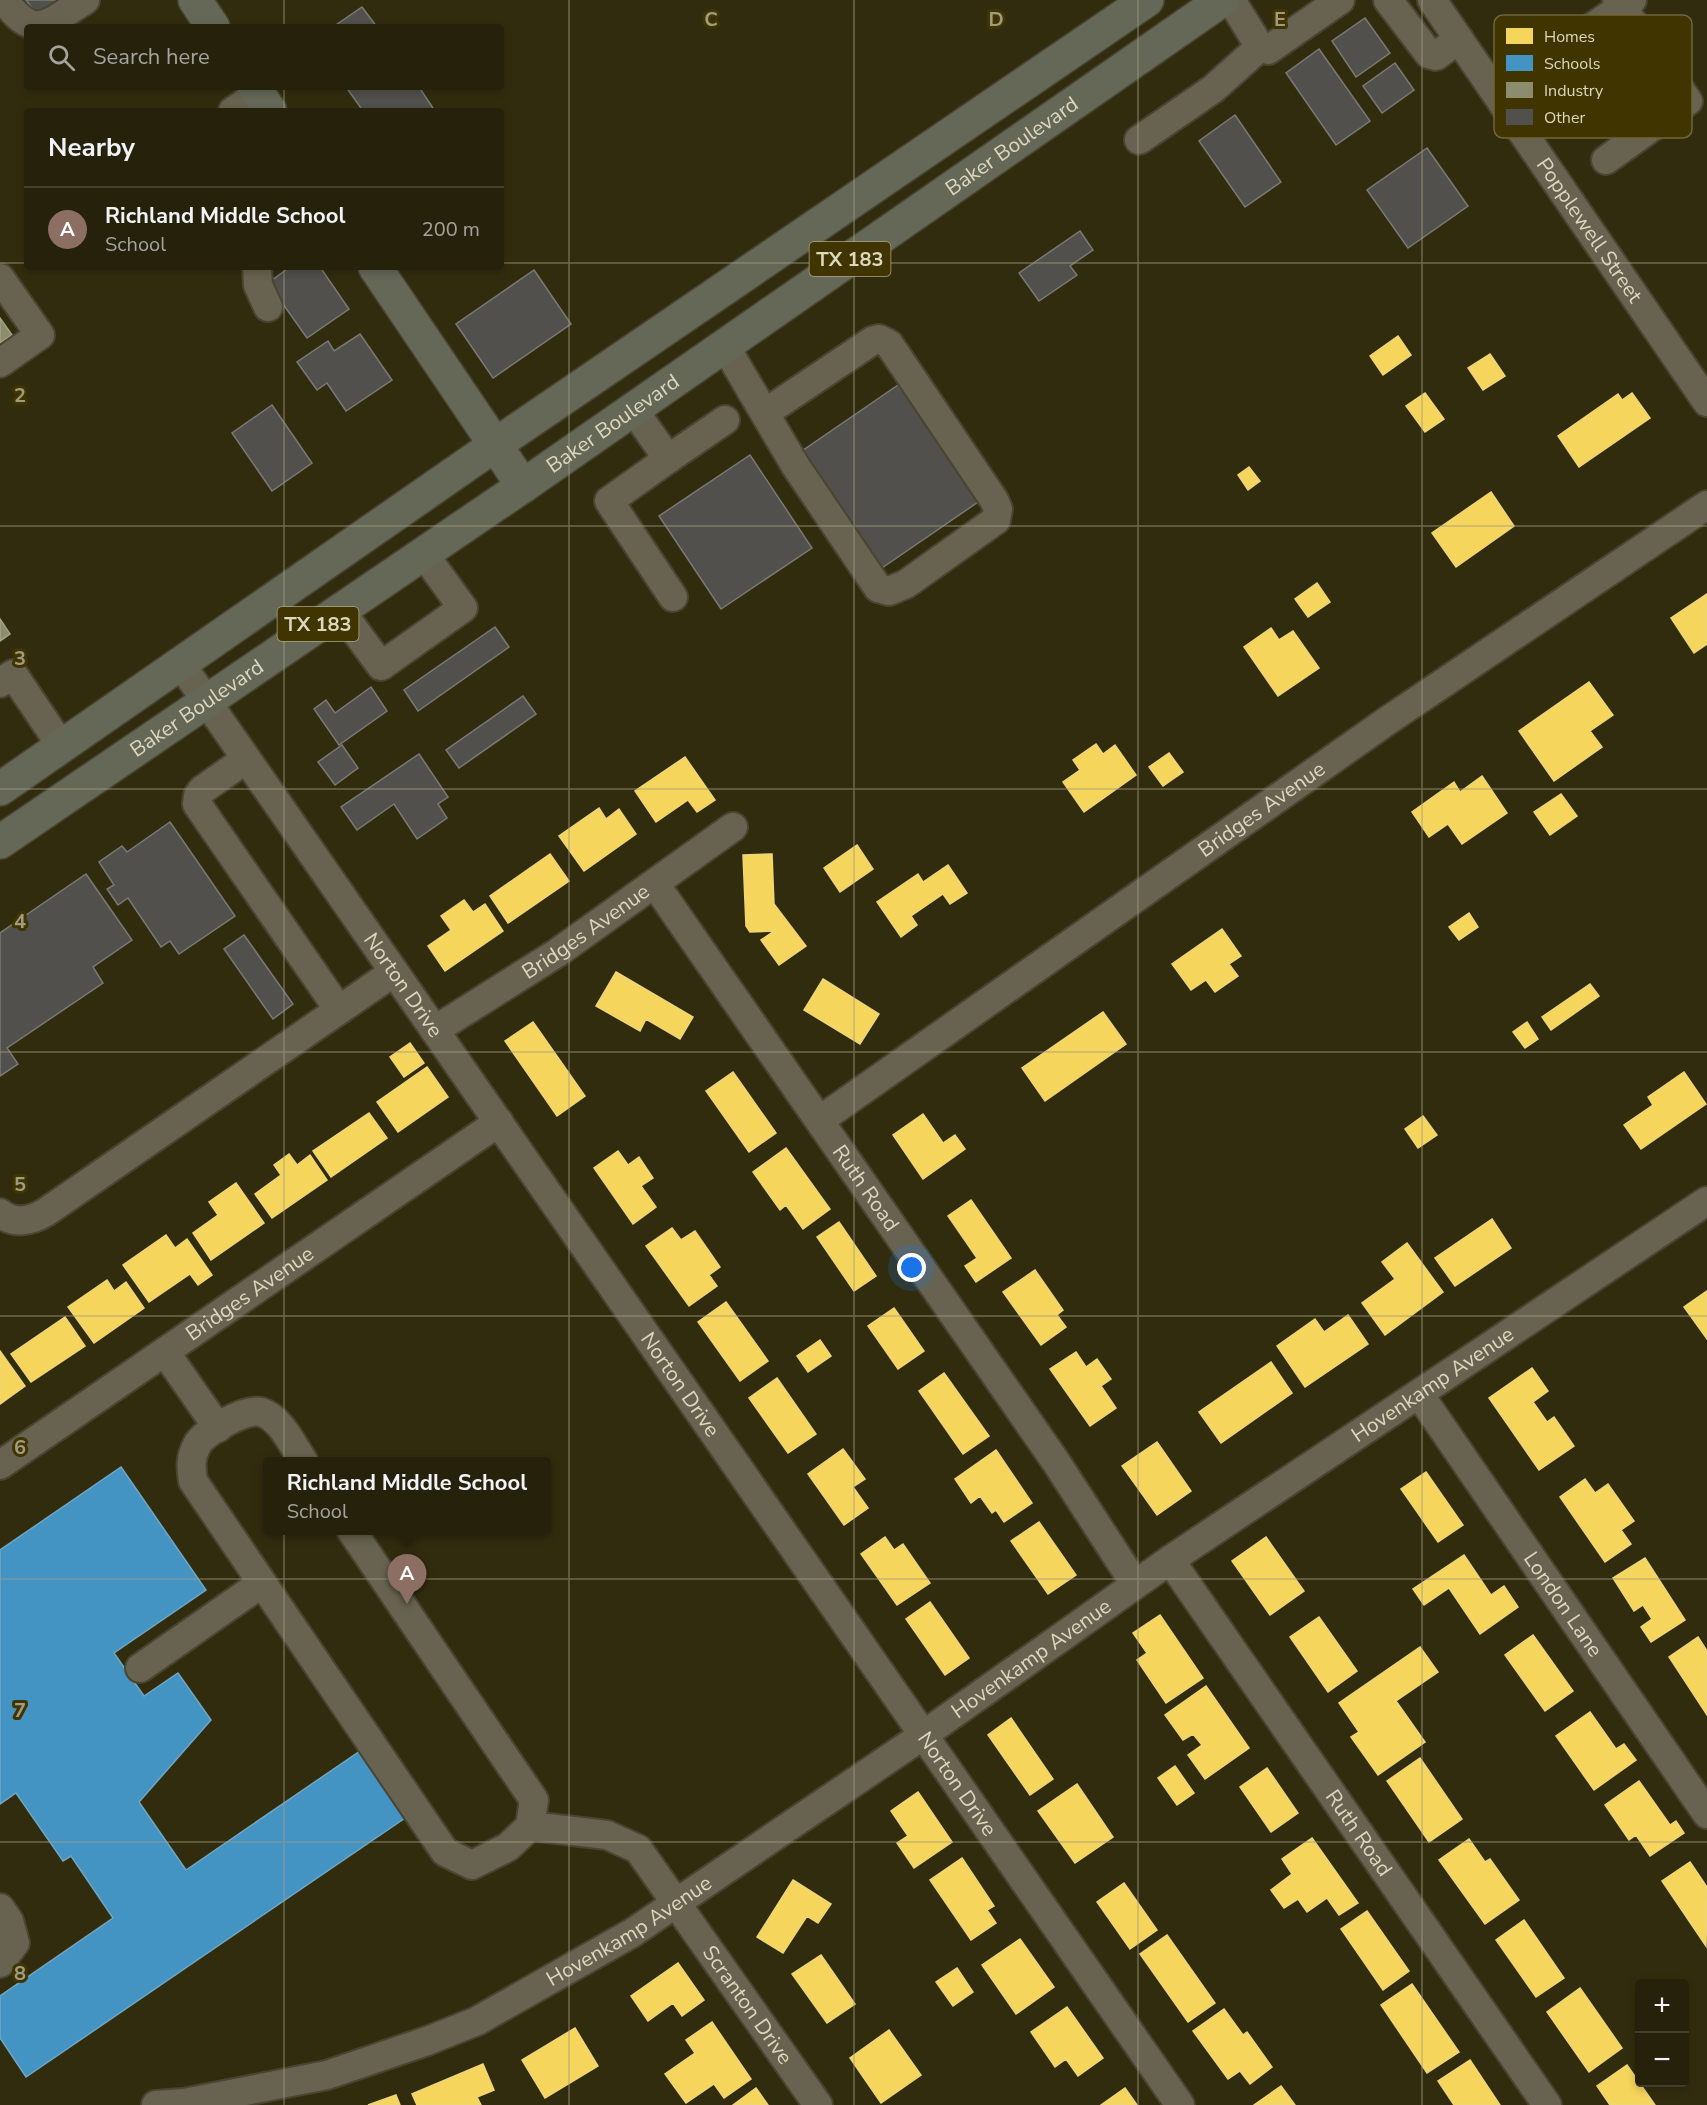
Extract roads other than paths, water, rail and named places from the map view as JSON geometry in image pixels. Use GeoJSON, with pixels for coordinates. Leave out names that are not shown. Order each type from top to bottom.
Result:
{"type":"FeatureCollection","features":[{"type":"Feature","properties":{"kind":"main road"},"geometry":{"type":"LineString","coordinates":[[195,0],[211,24]]}},
{"type":"Feature","properties":{"kind":"main road","name":"Baker Boulevard"},"geometry":{"type":"LineString","coordinates":[[0,789],[495,445],[1147,0]]}},
{"type":"Feature","properties":{"kind":"main road","name":"Baker Boulevard"},"geometry":{"type":"LineString","coordinates":[[0,842],[523,486],[1222,0]]}},
{"type":"Feature","properties":{"kind":"main road"},"geometry":{"type":"LineString","coordinates":[[377,270],[523,486]]}},
{"type":"Feature","properties":{"kind":"street"},"geometry":{"type":"LineString","coordinates":[[4,0],[18,18],[27,24]]}},
{"type":"Feature","properties":{"kind":"street"},"geometry":{"type":"LineString","coordinates":[[48,24],[85,0]]}},
{"type":"Feature","properties":{"kind":"street"},"geometry":{"type":"LineString","coordinates":[[1231,0],[1260,47],[1268,50],[1340,0]]}},
{"type":"Feature","properties":{"kind":"street"},"geometry":{"type":"LineString","coordinates":[[1388,0],[1430,54],[1436,56],[1459,39]]}},
{"type":"Feature","properties":{"kind":"street","name":"Popplewell Street"},"geometry":{"type":"LineString","coordinates":[[1432,0],[1494,90]]}},
{"type":"Feature","properties":{"kind":"street"},"geometry":{"type":"LineString","coordinates":[[1606,15],[1624,2],[1634,15]]}},
{"type":"Feature","properties":{"kind":"street"},"geometry":{"type":"LineString","coordinates":[[1139,140],[1213,89],[1260,47]]}},
{"type":"Feature","properties":{"kind":"street","name":"Popplewell Street"},"geometry":{"type":"LineString","coordinates":[[1527,138],[1707,402]]}},
{"type":"Feature","properties":{"kind":"street"},"geometry":{"type":"LineString","coordinates":[[1606,160],[1637,138]]}},
{"type":"Feature","properties":{"kind":"street"},"geometry":{"type":"LineString","coordinates":[[257,270],[258,285],[268,307]]}},
{"type":"Feature","properties":{"kind":"street"},"geometry":{"type":"LineString","coordinates":[[0,278],[40,335],[0,363]]}},
{"type":"Feature","properties":{"kind":"street"},"geometry":{"type":"LineString","coordinates":[[725,346],[795,465],[878,588],[889,591],[906,584],[996,520],[998,509],[994,500],[889,344],[879,339],[872,341],[765,413]]}},
{"type":"Feature","properties":{"kind":"street"},"geometry":{"type":"LineString","coordinates":[[633,409],[668,459]]}},
{"type":"Feature","properties":{"kind":"street"},"geometry":{"type":"LineString","coordinates":[[673,597],[609,501],[725,420]]}},
{"type":"Feature","properties":{"kind":"street","name":"Bridges Avenue"},"geometry":{"type":"LineString","coordinates":[[820,1120],[1387,721],[1707,505]]}},
{"type":"Feature","properties":{"kind":"street"},"geometry":{"type":"LineString","coordinates":[[340,610],[381,666],[463,608],[423,553]]}},
{"type":"Feature","properties":{"kind":"street","name":"Norton Drive"},"geometry":{"type":"LineString","coordinates":[[180,663],[1179,2105]]}},
{"type":"Feature","properties":{"kind":"street"},"geometry":{"type":"LineString","coordinates":[[0,683],[13,674],[62,747]]}},
{"type":"Feature","properties":{"kind":"street"},"geometry":{"type":"LineString","coordinates":[[246,759],[202,790],[197,804],[339,1010]]}},
{"type":"Feature","properties":{"kind":"street","name":"Bridges Avenue"},"geometry":{"type":"LineString","coordinates":[[435,1030],[557,953],[733,827]]}},
{"type":"Feature","properties":{"kind":"street","name":"Ruth Road"},"geometry":{"type":"LineString","coordinates":[[655,884],[1056,1462],[1135,1584]]}},
{"type":"Feature","properties":{"kind":"street"},"geometry":{"type":"LineString","coordinates":[[0,1213],[13,1220],[23,1221],[46,1212],[394,972]]}},
{"type":"Feature","properties":{"kind":"street","name":"Bridges Avenue"},"geometry":{"type":"LineString","coordinates":[[0,1465],[499,1122]]}},
{"type":"Feature","properties":{"kind":"street","name":"Hovenkamp Avenue"},"geometry":{"type":"LineString","coordinates":[[156,2105],[184,2103],[327,2075],[427,2042],[477,2021],[632,1933],[922,1736],[1170,1560],[1707,1201]]}},
{"type":"Feature","properties":{"kind":"street"},"geometry":{"type":"LineString","coordinates":[[165,1352],[218,1428]]}},
{"type":"Feature","properties":{"kind":"street","name":"London Lane"},"geometry":{"type":"LineString","coordinates":[[1419,1394],[1703,1799]]}},
{"type":"Feature","properties":{"kind":"street"},"geometry":{"type":"LineString","coordinates":[[301,1457],[279,1425],[261,1412],[240,1414],[218,1428],[198,1442],[190,1461],[193,1481],[445,1852],[472,1865],[508,1847],[530,1826],[534,1800],[354,1535]]}},
{"type":"Feature","properties":{"kind":"street","name":"Ruth Road"},"geometry":{"type":"LineString","coordinates":[[1170,1560],[1547,2105]]}},
{"type":"Feature","properties":{"kind":"street"},"geometry":{"type":"LineString","coordinates":[[140,1668],[262,1584]]}},
{"type":"Feature","properties":{"kind":"street","name":"Scranton Drive"},"geometry":{"type":"LineString","coordinates":[[530,1826],[607,1835],[638,1849],[818,2105]]}},
{"type":"Feature","properties":{"kind":"street"},"geometry":{"type":"LineString","coordinates":[[0,1908],[9,1921],[15,1943],[0,1963]]}},
{"type":"Feature","properties":{"kind":"place","name":"Richland Middle School"},"geometry":{"type":"Point","coordinates":[407,1604]}}]}
